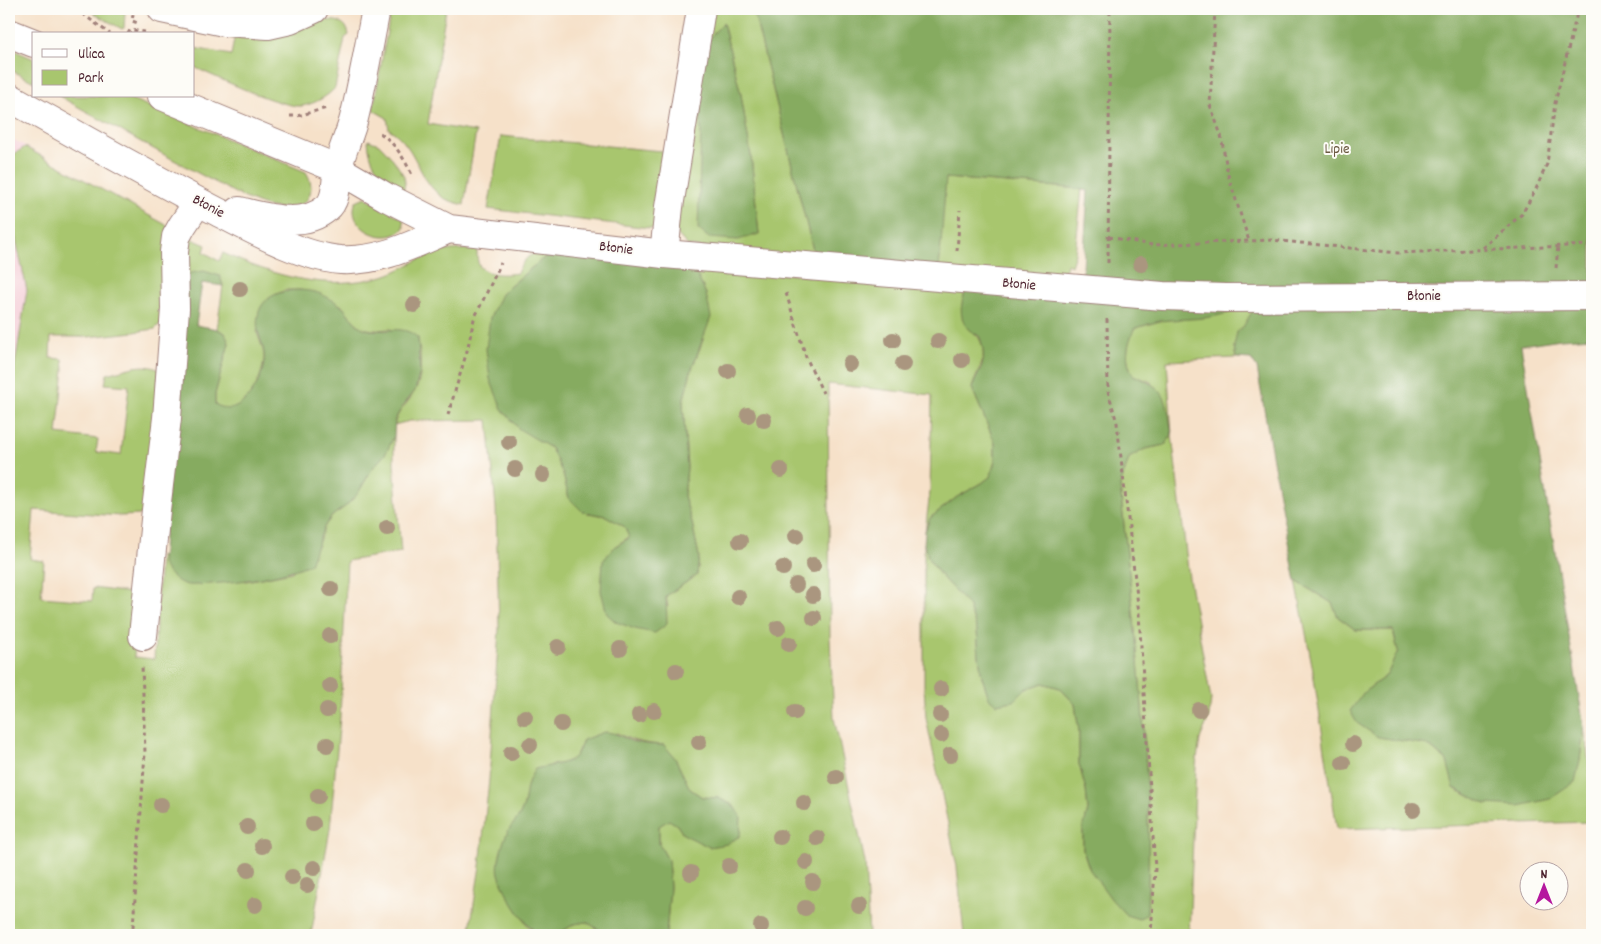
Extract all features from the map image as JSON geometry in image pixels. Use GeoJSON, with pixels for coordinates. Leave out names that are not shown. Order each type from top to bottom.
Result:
{"type":"FeatureCollection","features":[{"type":"Feature","properties":{"kind":"street"},"geometry":{"type":"LineString","coordinates":[[162,9],[224,22],[268,25],[290,20],[314,9]]}},
{"type":"Feature","properties":{"kind":"street"},"geometry":{"type":"LineString","coordinates":[[143,636],[168,418],[175,309],[174,252],[176,238],[198,202],[274,218],[296,220],[314,217],[329,207],[336,189],[338,168],[354,120],[373,9]]}},
{"type":"Feature","properties":{"kind":"street"},"geometry":{"type":"LineString","coordinates":[[664,254],[669,207],[702,9]]}},
{"type":"Feature","properties":{"kind":"street"},"geometry":{"type":"LineString","coordinates":[[9,33],[32,42]]}},
{"type":"Feature","properties":{"kind":"street","name":"Błonie"},"geometry":{"type":"LineString","coordinates":[[9,97],[254,231],[320,257],[341,260],[367,259],[388,254],[449,229]]}},
{"type":"Feature","properties":{"kind":"street","name":"Błonie"},"geometry":{"type":"LineString","coordinates":[[167,98],[338,168],[386,197],[449,229],[664,254],[1107,292],[1225,298],[1592,296]]}},
{"type":"Feature","properties":{"kind":"path"},"geometry":{"type":"LineString","coordinates":[[76,9],[107,32]]}},
{"type":"Feature","properties":{"kind":"path"},"geometry":{"type":"LineString","coordinates":[[1110,9],[1109,238],[1152,245],[1272,240],[1398,252],[1592,245]]}},
{"type":"Feature","properties":{"kind":"path"},"geometry":{"type":"LineString","coordinates":[[1215,9],[1210,105],[1221,135],[1228,175],[1249,241]]}},
{"type":"Feature","properties":{"kind":"path"},"geometry":{"type":"LineString","coordinates":[[1482,249],[1522,214],[1547,164],[1555,103],[1578,9]]}},
{"type":"Feature","properties":{"kind":"path"},"geometry":{"type":"LineString","coordinates":[[129,32],[130,30],[142,32]]}},
{"type":"Feature","properties":{"kind":"path"},"geometry":{"type":"LineString","coordinates":[[283,115],[297,116],[328,108],[370,127],[387,138],[405,160],[416,184]]}},
{"type":"Feature","properties":{"kind":"path"},"geometry":{"type":"LineString","coordinates":[[954,279],[960,210]]}},
{"type":"Feature","properties":{"kind":"path"},"geometry":{"type":"LineString","coordinates":[[448,415],[467,351],[474,318],[500,267],[509,236]]}},
{"type":"Feature","properties":{"kind":"path"},"geometry":{"type":"LineString","coordinates":[[779,264],[806,357],[823,393]]}},
{"type":"Feature","properties":{"kind":"path"},"geometry":{"type":"LineString","coordinates":[[1107,292],[1108,391],[1117,423],[1139,614],[1155,869],[1151,935]]}},
{"type":"Feature","properties":{"kind":"path"},"geometry":{"type":"LineString","coordinates":[[130,935],[133,927],[145,754],[141,657],[143,636]]}},
{"type":"Feature","properties":{"kind":"shaded area"},"geometry":{"type":"Polygon","coordinates":[[[9,137],[52,161],[9,557],[9,137]]]}},
{"type":"Feature","properties":{"kind":"green space"},"geometry":{"type":"Polygon","coordinates":[[[86,9],[113,9],[125,13],[124,28],[122,29],[86,9]]]}},
{"type":"Feature","properties":{"kind":"green space"},"geometry":{"type":"Polygon","coordinates":[[[391,9],[446,9],[428,124],[476,132],[464,205],[442,197],[434,190],[406,145],[399,136],[389,129],[387,118],[373,110],[391,9]]]}},
{"type":"Feature","properties":{"kind":"green space"},"geometry":{"type":"Polygon","coordinates":[[[709,9],[753,9],[816,262],[688,246],[676,233],[699,81],[701,130],[759,234],[751,156],[741,95],[723,23],[703,51],[709,9]]]}},
{"type":"Feature","properties":{"kind":"green space","name":"Lipie"},"geometry":{"type":"Polygon","coordinates":[[[753,9],[1592,9],[1592,290],[1082,283],[1088,191],[946,178],[939,270],[816,262],[753,9]]]}},
{"type":"Feature","properties":{"kind":"green space"},"geometry":{"type":"Polygon","coordinates":[[[320,20],[342,23],[348,30],[349,35],[345,38],[335,88],[316,102],[302,106],[280,102],[248,91],[195,67],[195,48],[231,55],[235,35],[320,20]]]}},
{"type":"Feature","properties":{"kind":"green space"},"geometry":{"type":"Polygon","coordinates":[[[723,23],[741,95],[751,156],[759,234],[738,240],[709,238],[698,229],[701,130],[699,81],[703,51],[711,36],[723,23]]]}},
{"type":"Feature","properties":{"kind":"green space"},"geometry":{"type":"Polygon","coordinates":[[[9,48],[32,58],[32,81],[9,69],[9,48]]]}},
{"type":"Feature","properties":{"kind":"green space"},"geometry":{"type":"Polygon","coordinates":[[[63,98],[129,98],[306,172],[311,185],[310,195],[306,201],[299,205],[277,208],[268,207],[241,196],[63,98]]]}},
{"type":"Feature","properties":{"kind":"green space"},"geometry":{"type":"Polygon","coordinates":[[[501,136],[672,152],[658,229],[488,209],[501,136]]]}},
{"type":"Feature","properties":{"kind":"green space"},"geometry":{"type":"Polygon","coordinates":[[[368,140],[379,144],[393,159],[404,176],[404,188],[401,190],[378,170],[371,157],[368,140]]]}},
{"type":"Feature","properties":{"kind":"green space"},"geometry":{"type":"Polygon","coordinates":[[[25,147],[168,226],[162,322],[155,329],[88,337],[51,337],[50,358],[63,359],[64,369],[57,434],[98,439],[96,452],[121,455],[129,386],[105,384],[107,374],[140,366],[153,367],[159,370],[148,506],[140,515],[121,516],[34,510],[30,559],[44,561],[41,597],[92,601],[93,588],[138,594],[134,657],[154,659],[160,556],[246,581],[292,572],[317,547],[324,527],[332,516],[346,506],[358,493],[372,469],[386,452],[394,436],[394,464],[401,552],[347,561],[340,717],[330,829],[311,935],[9,935],[12,809],[9,786],[9,402],[27,290],[9,208],[9,161],[13,155],[25,147]]]}},
{"type":"Feature","properties":{"kind":"green space"},"geometry":{"type":"Polygon","coordinates":[[[945,178],[1082,189],[1075,254],[1071,266],[1067,264],[1066,269],[1043,279],[939,270],[945,178]]]}},
{"type":"Feature","properties":{"kind":"green space"},"geometry":{"type":"Polygon","coordinates":[[[365,197],[403,219],[404,228],[397,234],[388,236],[369,232],[361,227],[354,211],[356,201],[365,197]]]}},
{"type":"Feature","properties":{"kind":"green space"},"geometry":{"type":"Polygon","coordinates":[[[185,236],[206,245],[204,252],[219,261],[223,253],[281,275],[321,282],[362,281],[383,276],[432,254],[449,250],[477,250],[480,267],[494,274],[517,273],[524,261],[531,255],[554,253],[541,260],[501,294],[537,439],[551,448],[563,474],[569,498],[583,512],[606,516],[625,527],[629,537],[614,547],[668,607],[666,596],[697,575],[699,556],[684,496],[687,468],[683,402],[691,371],[703,340],[706,294],[693,267],[974,289],[963,320],[968,328],[978,337],[982,345],[982,364],[972,388],[995,443],[995,460],[991,476],[957,497],[930,518],[925,532],[930,492],[932,395],[828,384],[830,639],[834,718],[865,862],[869,935],[666,935],[670,887],[668,860],[659,844],[659,826],[668,819],[677,825],[683,834],[741,817],[732,805],[718,798],[702,797],[690,789],[664,745],[640,742],[617,733],[579,748],[575,757],[569,761],[551,765],[525,799],[523,809],[508,832],[507,891],[528,926],[539,935],[469,935],[480,866],[489,780],[499,629],[496,508],[488,420],[410,421],[394,425],[412,396],[419,380],[421,366],[418,338],[390,329],[374,330],[362,328],[341,305],[301,290],[285,290],[273,296],[257,332],[263,349],[264,362],[254,390],[241,405],[233,409],[225,410],[221,408],[215,404],[215,394],[229,343],[225,333],[217,329],[223,285],[220,276],[183,281],[185,236]]]}},
{"type":"Feature","properties":{"kind":"green space"},"geometry":{"type":"Polygon","coordinates":[[[554,253],[693,267],[706,294],[711,317],[691,371],[683,402],[687,468],[684,496],[699,556],[697,575],[666,596],[667,624],[655,633],[635,629],[616,622],[607,614],[601,591],[603,561],[614,547],[629,538],[625,527],[606,516],[583,512],[569,498],[563,474],[551,448],[519,429],[502,409],[490,379],[486,349],[490,318],[501,294],[541,260],[554,253]]]}},
{"type":"Feature","properties":{"kind":"green space"},"geometry":{"type":"Polygon","coordinates":[[[204,271],[220,276],[223,286],[202,283],[196,325],[217,329],[225,333],[229,343],[215,394],[215,404],[219,406],[228,409],[242,403],[259,381],[264,360],[263,348],[257,327],[261,307],[274,295],[293,290],[321,294],[340,305],[358,325],[368,330],[398,330],[411,333],[418,338],[420,372],[415,391],[395,419],[394,436],[386,453],[372,469],[358,493],[346,506],[332,516],[324,527],[310,564],[262,578],[191,585],[176,580],[162,564],[183,281],[190,273],[204,271]]]}},
{"type":"Feature","properties":{"kind":"green space"},"geometry":{"type":"Polygon","coordinates":[[[974,289],[1231,311],[1196,319],[1160,321],[1134,329],[1128,347],[1128,363],[1133,375],[1154,386],[1164,398],[1169,413],[1172,435],[1165,445],[1145,449],[1129,458],[1120,486],[1137,646],[1148,806],[1147,913],[1139,919],[1126,915],[1112,900],[1090,870],[1083,850],[1083,829],[1088,810],[1086,790],[1079,764],[1079,731],[1075,704],[1060,688],[1043,683],[1026,689],[1014,701],[996,704],[989,698],[982,677],[977,630],[968,605],[941,576],[929,559],[924,544],[925,532],[930,518],[957,497],[991,476],[995,460],[995,443],[972,388],[983,361],[982,346],[979,336],[966,326],[961,312],[965,293],[974,289]]]}},
{"type":"Feature","properties":{"kind":"green space"},"geometry":{"type":"Polygon","coordinates":[[[1592,301],[1592,337],[1521,345],[1584,727],[1580,760],[1575,782],[1550,799],[1519,806],[1486,804],[1454,788],[1447,761],[1428,745],[1378,737],[1357,723],[1350,711],[1364,692],[1387,675],[1398,651],[1393,630],[1356,630],[1338,617],[1332,603],[1296,581],[1257,368],[1251,359],[1236,358],[1234,347],[1237,332],[1243,327],[1256,305],[1592,301]]]}},
{"type":"Feature","properties":{"kind":"green space"},"geometry":{"type":"Polygon","coordinates":[[[1256,305],[1234,347],[1236,358],[1167,361],[1172,435],[1189,578],[1211,699],[1209,717],[1200,739],[1196,766],[1189,935],[964,935],[957,867],[926,718],[924,686],[924,544],[929,559],[941,576],[968,605],[977,630],[982,677],[989,698],[1014,701],[1026,689],[1043,683],[1060,688],[1075,704],[1079,731],[1079,764],[1086,790],[1088,810],[1083,829],[1083,850],[1090,870],[1139,919],[1147,913],[1148,806],[1137,646],[1120,486],[1129,458],[1145,449],[1165,445],[1151,382],[1133,375],[1127,358],[1128,347],[1133,329],[1159,321],[1225,314],[1256,305]]]}},
{"type":"Feature","properties":{"kind":"green space"},"geometry":{"type":"Polygon","coordinates":[[[1296,581],[1332,603],[1338,617],[1356,630],[1393,630],[1398,651],[1387,675],[1364,692],[1447,761],[1455,789],[1486,804],[1580,760],[1584,727],[1592,786],[1592,822],[1337,829],[1312,665],[1296,581]]]}},
{"type":"Feature","properties":{"kind":"green space"},"geometry":{"type":"Polygon","coordinates":[[[604,732],[616,734],[635,742],[664,745],[675,758],[690,789],[702,797],[718,798],[733,805],[741,817],[740,836],[727,844],[709,847],[683,834],[677,825],[669,820],[659,826],[659,844],[668,860],[670,887],[666,935],[607,935],[587,922],[574,924],[557,935],[539,935],[520,915],[510,899],[498,870],[500,853],[507,833],[521,813],[528,781],[535,769],[569,761],[576,755],[583,740],[604,732]]]}},
{"type":"Feature","properties":{"kind":"green space"},"geometry":{"type":"Polygon","coordinates":[[[587,922],[607,935],[557,935],[574,924],[587,922]]]}}]}
